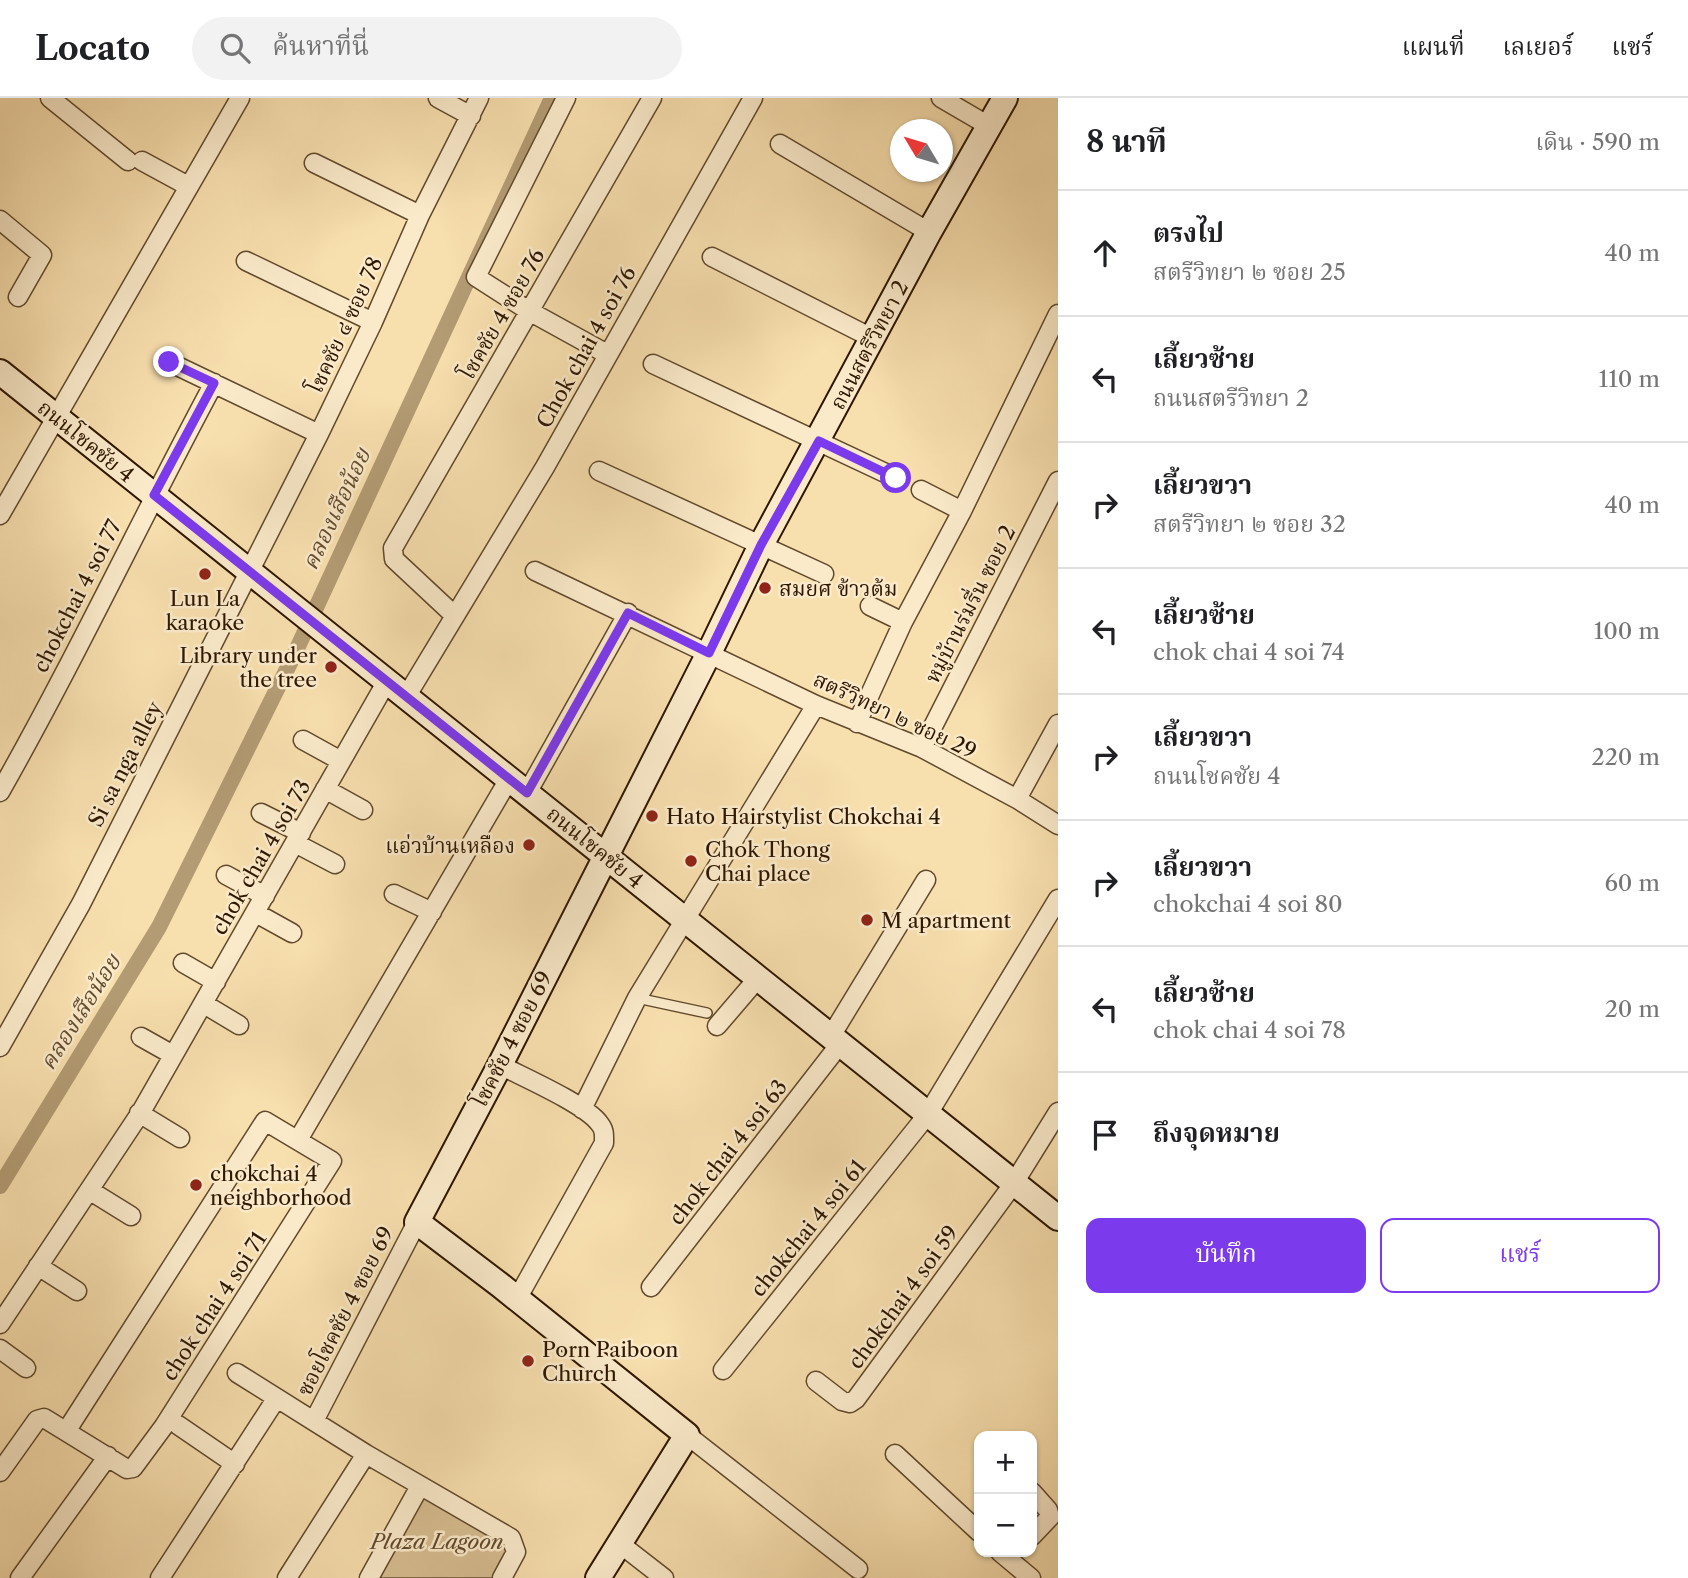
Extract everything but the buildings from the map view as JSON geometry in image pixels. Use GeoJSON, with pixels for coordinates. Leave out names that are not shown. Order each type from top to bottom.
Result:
{"type":"FeatureCollection","features":[{"type":"Feature","properties":{"kind":"street"},"geometry":{"type":"LineString","coordinates":[[50,98],[135,161],[188,187]]}},
{"type":"Feature","properties":{"kind":"street"},"geometry":{"type":"LineString","coordinates":[[0,515],[240,98]]}},
{"type":"Feature","properties":{"kind":"street"},"geometry":{"type":"LineString","coordinates":[[438,98],[471,116]]}},
{"type":"Feature","properties":{"kind":"street","name":"โชคชัย ๔ ซอย 78"},"geometry":{"type":"LineString","coordinates":[[248,570],[319,434],[373,322],[420,215],[479,98]]}},
{"type":"Feature","properties":{"kind":"street"},"geometry":{"type":"LineString","coordinates":[[566,98],[476,277],[529,312],[607,354]]}},
{"type":"Feature","properties":{"kind":"street","name":"โชคชัย 4 ซอย 76"},"geometry":{"type":"LineString","coordinates":[[455,615],[394,558],[393,548],[653,98]]}},
{"type":"Feature","properties":{"kind":"street","name":"Chok chai 4 soi 76"},"geometry":{"type":"LineString","coordinates":[[406,696],[545,467],[753,98]]}},
{"type":"Feature","properties":{"kind":"street"},"geometry":{"type":"LineString","coordinates":[[941,98],[989,126]]}},
{"type":"Feature","properties":{"kind":"street","name":"ถนนสตรีวิทยา 2"},"geometry":{"type":"LineString","coordinates":[[605,856],[761,545],[929,232],[1005,98]]}},
{"type":"Feature","properties":{"kind":"street"},"geometry":{"type":"LineString","coordinates":[[780,144],[929,232]]}},
{"type":"Feature","properties":{"kind":"street"},"geometry":{"type":"LineString","coordinates":[[314,163],[420,215]]}},
{"type":"Feature","properties":{"kind":"street"},"geometry":{"type":"LineString","coordinates":[[0,219],[42,255],[18,297]]}},
{"type":"Feature","properties":{"kind":"street"},"geometry":{"type":"LineString","coordinates":[[712,257],[872,338]]}},
{"type":"Feature","properties":{"kind":"street"},"geometry":{"type":"LineString","coordinates":[[246,261],[373,322]]}},
{"type":"Feature","properties":{"kind":"street"},"geometry":{"type":"LineString","coordinates":[[857,723],[903,622],[962,510],[1058,314]]}},
{"type":"Feature","properties":{"kind":"street"},"geometry":{"type":"LineString","coordinates":[[169,362],[319,434]]}},
{"type":"Feature","properties":{"kind":"street"},"geometry":{"type":"LineString","coordinates":[[653,364],[896,478]]}},
{"type":"Feature","properties":{"kind":"street","name":"ถนนโชคชัย 4"},"geometry":{"type":"LineString","coordinates":[[0,372],[1058,1218]]}},
{"type":"Feature","properties":{"kind":"street","name":"chokchai 4 soi 77"},"geometry":{"type":"LineString","coordinates":[[0,792],[214,383]]}},
{"type":"Feature","properties":{"kind":"street"},"geometry":{"type":"LineString","coordinates":[[599,471],[824,574]]}},
{"type":"Feature","properties":{"kind":"street","name":"หมู่บ้านร่มรื่น ซอย 2"},"geometry":{"type":"LineString","coordinates":[[922,748],[1058,481]]}},
{"type":"Feature","properties":{"kind":"street"},"geometry":{"type":"LineString","coordinates":[[921,490],[962,510]]}},
{"type":"Feature","properties":{"kind":"street","name":"Si sa nga alley"},"geometry":{"type":"LineString","coordinates":[[0,1047],[81,904],[248,570]]}},
{"type":"Feature","properties":{"kind":"street","name":"สตรีวิทยา ๒ ซอย 29"},"geometry":{"type":"LineString","coordinates":[[535,570],[816,705],[922,748],[1017,799],[1058,825]]}},
{"type":"Feature","properties":{"kind":"street"},"geometry":{"type":"LineString","coordinates":[[870,606],[903,622]]}},
{"type":"Feature","properties":{"kind":"street"},"geometry":{"type":"LineString","coordinates":[[67,1430],[265,1121],[298,1140],[432,912],[518,786],[628,613]]}},
{"type":"Feature","properties":{"kind":"street","name":"chok chai 4 soi 73"},"geometry":{"type":"LineString","coordinates":[[0,1324],[139,1113],[204,1004],[387,681]]}},
{"type":"Feature","properties":{"kind":"street"},"geometry":{"type":"LineString","coordinates":[[582,1108],[637,998],[816,705]]}},
{"type":"Feature","properties":{"kind":"street"},"geometry":{"type":"LineString","coordinates":[[1017,799],[1058,724]]}},
{"type":"Feature","properties":{"kind":"street"},"geometry":{"type":"LineString","coordinates":[[303,740],[341,761]]}},
{"type":"Feature","properties":{"kind":"street"},"geometry":{"type":"LineString","coordinates":[[326,789],[363,810]]}},
{"type":"Feature","properties":{"kind":"street"},"geometry":{"type":"LineString","coordinates":[[261,813],[335,864]]}},
{"type":"Feature","properties":{"kind":"street","name":"โชคชัย 4 ซอย 69"},"geometry":{"type":"LineString","coordinates":[[416,1222],[500,1065],[605,856]]}},
{"type":"Feature","properties":{"kind":"street"},"geometry":{"type":"LineString","coordinates":[[226,875],[265,896]]}},
{"type":"Feature","properties":{"kind":"street","name":"chok chai 4 soi 63"},"geometry":{"type":"LineString","coordinates":[[651,1287],[835,1040],[926,880]]}},
{"type":"Feature","properties":{"kind":"street"},"geometry":{"type":"LineString","coordinates":[[394,894],[432,912]]}},
{"type":"Feature","properties":{"kind":"street","name":"chokchai 4 soi 61"},"geometry":{"type":"LineString","coordinates":[[723,1370],[928,1114],[1058,899]]}},
{"type":"Feature","properties":{"kind":"street"},"geometry":{"type":"LineString","coordinates":[[256,913],[292,933]]}},
{"type":"Feature","properties":{"kind":"street"},"geometry":{"type":"LineString","coordinates":[[183,963],[216,982]]}},
{"type":"Feature","properties":{"kind":"street"},"geometry":{"type":"LineString","coordinates":[[712,1019],[758,978]]}},
{"type":"Feature","properties":{"kind":"street"},"geometry":{"type":"LineString","coordinates":[[204,1004],[239,1025]]}},
{"type":"Feature","properties":{"kind":"street"},"geometry":{"type":"LineString","coordinates":[[141,1037],[173,1055]]}},
{"type":"Feature","properties":{"kind":"street"},"geometry":{"type":"LineString","coordinates":[[500,1065],[582,1108],[598,1121],[604,1131],[604,1143],[517,1299]]}},
{"type":"Feature","properties":{"kind":"street","name":"chokchai 4 soi 59"},"geometry":{"type":"LineString","coordinates":[[816,1381],[842,1401],[850,1403],[856,1399],[1014,1183],[1058,1112]]}},
{"type":"Feature","properties":{"kind":"street"},"geometry":{"type":"LineString","coordinates":[[139,1113],[180,1138]]}},
{"type":"Feature","properties":{"kind":"street","name":"chok chai 4 soi 71"},"geometry":{"type":"LineString","coordinates":[[108,1457],[127,1469],[133,1468],[178,1405],[330,1166],[332,1161],[298,1140]]}},
{"type":"Feature","properties":{"kind":"street"},"geometry":{"type":"LineString","coordinates":[[89,1190],[131,1216]]}},
{"type":"Feature","properties":{"kind":"street"},"geometry":{"type":"LineString","coordinates":[[416,1222],[858,1569]]}},
{"type":"Feature","properties":{"kind":"street","name":"ซอยโชคชัย 4 ซอย 69"},"geometry":{"type":"LineString","coordinates":[[314,1421],[416,1222]]}},
{"type":"Feature","properties":{"kind":"street"},"geometry":{"type":"LineString","coordinates":[[38,1266],[77,1292]]}},
{"type":"Feature","properties":{"kind":"street"},"geometry":{"type":"LineString","coordinates":[[0,1349],[26,1368]]}},
{"type":"Feature","properties":{"kind":"street"},"geometry":{"type":"LineString","coordinates":[[237,1373],[366,1454],[511,1538],[516,1552],[502,1578]]}},
{"type":"Feature","properties":{"kind":"street"},"geometry":{"type":"LineString","coordinates":[[160,1578],[276,1399]]}},
{"type":"Feature","properties":{"kind":"street"},"geometry":{"type":"LineString","coordinates":[[0,1472],[37,1420],[44,1418],[108,1457],[20,1578]]}},
{"type":"Feature","properties":{"kind":"street"},"geometry":{"type":"LineString","coordinates":[[178,1425],[235,1464]]}},
{"type":"Feature","properties":{"kind":"street"},"geometry":{"type":"LineString","coordinates":[[598,1578],[687,1436]]}},
{"type":"Feature","properties":{"kind":"street"},"geometry":{"type":"LineString","coordinates":[[287,1578],[366,1454]]}},
{"type":"Feature","properties":{"kind":"street"},"geometry":{"type":"LineString","coordinates":[[895,1454],[974,1527]]}},
{"type":"Feature","properties":{"kind":"street"},"geometry":{"type":"LineString","coordinates":[[369,1578],[420,1486]]}},
{"type":"Feature","properties":{"kind":"street"},"geometry":{"type":"LineString","coordinates":[[1037,1498],[1048,1510],[1050,1517],[1037,1531]]}},
{"type":"Feature","properties":{"kind":"street"},"geometry":{"type":"LineString","coordinates":[[619,1543],[664,1578]]}},
{"type":"Feature","properties":{"kind":"street"},"geometry":{"type":"LineString","coordinates":[[1011,1557],[1031,1578]]}},
{"type":"Feature","properties":{"kind":"lane"},"geometry":{"type":"LineString","coordinates":[[637,998],[712,1019]]}},
{"type":"Feature","properties":{"kind":"green space","name":"Plaza Lagoon"},"geometry":{"type":"Polygon","coordinates":[[[420,1497],[430,1497],[517,1551],[502,1578],[373,1578],[420,1497]]]}},
{"type":"Feature","properties":{"kind":"waterway","name":"คลองเสือน้อย"},"geometry":{"type":"LineString","coordinates":[[0,1186],[159,927],[295,653],[552,98]]}},
{"type":"Feature","properties":{"kind":"place","name":"Lun La karaoke"},"geometry":{"type":"Point","coordinates":[205,574]}},
{"type":"Feature","properties":{"kind":"place","name":"สมยศ ข้าวต้ม"},"geometry":{"type":"Point","coordinates":[765,588]}},
{"type":"Feature","properties":{"kind":"place","name":"Library under the tree"},"geometry":{"type":"Point","coordinates":[331,667]}},
{"type":"Feature","properties":{"kind":"place","name":"Hato Hairstylist Chokchai 4"},"geometry":{"type":"Point","coordinates":[652,816]}},
{"type":"Feature","properties":{"kind":"place","name":"แอ่วบ้านเหลือง"},"geometry":{"type":"Point","coordinates":[529,845]}},
{"type":"Feature","properties":{"kind":"place","name":"Chok Thong Chai place"},"geometry":{"type":"Point","coordinates":[691,861]}},
{"type":"Feature","properties":{"kind":"place","name":"M apartment"},"geometry":{"type":"Point","coordinates":[867,920]}},
{"type":"Feature","properties":{"kind":"place","name":"chokchai 4 neighborhood"},"geometry":{"type":"Point","coordinates":[196,1185]}},
{"type":"Feature","properties":{"kind":"place","name":"Porn Paiboon Church"},"geometry":{"type":"Point","coordinates":[528,1361]}},
{"type":"Feature","properties":{"kind":"route"},"geometry":{"type":"LineString","coordinates":[[169,362],[214,383],[154,495],[527,793],[628,613],[709,653],[761,545],[819,441],[896,478]]}}]}
